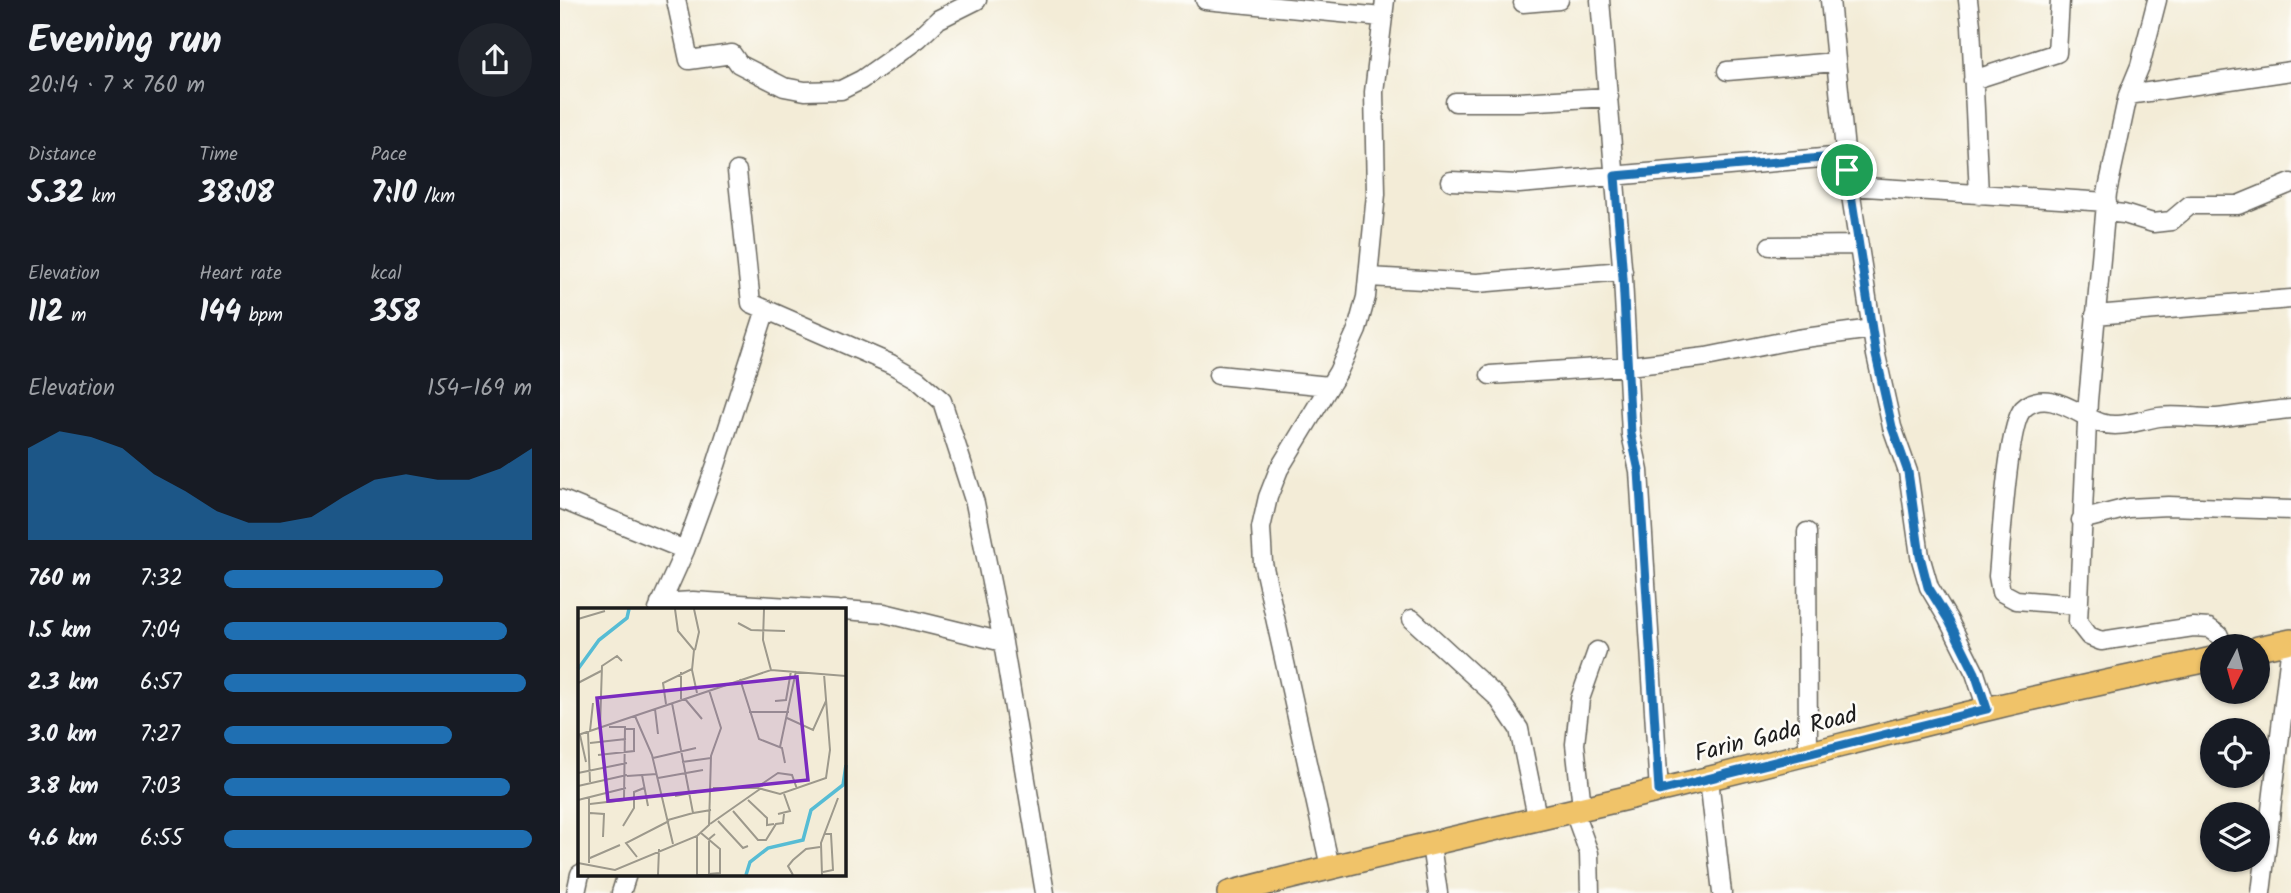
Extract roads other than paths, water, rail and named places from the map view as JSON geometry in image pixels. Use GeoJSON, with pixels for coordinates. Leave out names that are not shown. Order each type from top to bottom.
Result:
{"type":"FeatureCollection","features":[{"type":"Feature","properties":{"kind":"main road"},"geometry":{"type":"LineString","coordinates":[[2270,646],[2291,642]]}},
{"type":"Feature","properties":{"kind":"main road","name":"Farin Gada Road"},"geometry":{"type":"LineString","coordinates":[[1229,893],[1537,817],[1808,755],[1987,709],[2200,662]]}},
{"type":"Feature","properties":{"kind":"street"},"geometry":{"type":"LineString","coordinates":[[676,0],[689,60],[732,54],[739,64],[773,83],[805,91],[827,91],[841,90],[861,80],[919,38],[939,19],[977,0]]}},
{"type":"Feature","properties":{"kind":"street"},"geometry":{"type":"LineString","coordinates":[[1522,3],[1559,0]]}},
{"type":"Feature","properties":{"kind":"street"},"geometry":{"type":"LineString","coordinates":[[1600,0],[1623,271],[1631,434],[1639,471],[1659,791]]}},
{"type":"Feature","properties":{"kind":"street"},"geometry":{"type":"LineString","coordinates":[[1830,0],[1845,156],[1872,329],[1892,427],[1908,472],[1920,556],[1928,587],[1948,619],[1975,673],[1987,709]]}},
{"type":"Feature","properties":{"kind":"street"},"geometry":{"type":"LineString","coordinates":[[1968,0],[1979,195]]}},
{"type":"Feature","properties":{"kind":"street"},"geometry":{"type":"LineString","coordinates":[[1973,79],[2057,53],[2060,0]]}},
{"type":"Feature","properties":{"kind":"street"},"geometry":{"type":"LineString","coordinates":[[2157,0],[2140,66],[2128,95],[2106,207],[2087,415],[2078,622],[2089,636],[2101,640],[2193,627],[2209,628],[2218,634]]}},
{"type":"Feature","properties":{"kind":"street"},"geometry":{"type":"LineString","coordinates":[[1217,1],[1383,8],[1374,92],[1376,194],[1366,297],[1357,330],[1338,372],[1279,469],[1268,497],[1261,528],[1263,563],[1330,867]]}},
{"type":"Feature","properties":{"kind":"street"},"geometry":{"type":"LineString","coordinates":[[1727,71],[1835,62]]}},
{"type":"Feature","properties":{"kind":"street"},"geometry":{"type":"LineString","coordinates":[[2128,95],[2291,71]]}},
{"type":"Feature","properties":{"kind":"street"},"geometry":{"type":"LineString","coordinates":[[1455,102],[1609,97]]}},
{"type":"Feature","properties":{"kind":"street"},"geometry":{"type":"LineString","coordinates":[[1451,181],[1487,185],[1519,184],[1845,156]]}},
{"type":"Feature","properties":{"kind":"street"},"geometry":{"type":"LineString","coordinates":[[737,171],[751,303],[891,364],[917,379],[942,401],[975,503],[1003,642],[1045,893]]}},
{"type":"Feature","properties":{"kind":"street"},"geometry":{"type":"LineString","coordinates":[[1849,186],[2106,207],[2153,223],[2171,220],[2190,205],[2238,205],[2291,183]]}},
{"type":"Feature","properties":{"kind":"street"},"geometry":{"type":"LineString","coordinates":[[1770,246],[1859,245]]}},
{"type":"Feature","properties":{"kind":"street"},"geometry":{"type":"LineString","coordinates":[[1368,277],[1477,283],[1623,271]]}},
{"type":"Feature","properties":{"kind":"street"},"geometry":{"type":"LineString","coordinates":[[2095,315],[2291,299]]}},
{"type":"Feature","properties":{"kind":"street"},"geometry":{"type":"LineString","coordinates":[[659,606],[685,550],[716,465],[766,309]]}},
{"type":"Feature","properties":{"kind":"street"},"geometry":{"type":"LineString","coordinates":[[1490,375],[1628,366],[1706,357],[1797,339],[1872,329]]}},
{"type":"Feature","properties":{"kind":"street"},"geometry":{"type":"LineString","coordinates":[[1218,375],[1329,386]]}},
{"type":"Feature","properties":{"kind":"street"},"geometry":{"type":"LineString","coordinates":[[2079,604],[2016,600],[2001,592],[1998,576],[2016,420],[2024,408],[2043,400],[2058,403],[2102,423],[2123,425],[2160,417],[2186,415],[2215,418],[2291,409]]}},
{"type":"Feature","properties":{"kind":"street"},"geometry":{"type":"LineString","coordinates":[[560,499],[685,550]]}},
{"type":"Feature","properties":{"kind":"street"},"geometry":{"type":"LineString","coordinates":[[2081,520],[2128,508],[2168,506],[2291,510]]}},
{"type":"Feature","properties":{"kind":"street"},"geometry":{"type":"LineString","coordinates":[[1807,532],[1808,755]]}},
{"type":"Feature","properties":{"kind":"street"},"geometry":{"type":"LineString","coordinates":[[659,606],[693,601],[806,608]]}},
{"type":"Feature","properties":{"kind":"street"},"geometry":{"type":"LineString","coordinates":[[845,610],[884,613],[1003,642]]}},
{"type":"Feature","properties":{"kind":"street"},"geometry":{"type":"LineString","coordinates":[[1412,619],[1498,698],[1519,729],[1537,817]]}},
{"type":"Feature","properties":{"kind":"street"},"geometry":{"type":"LineString","coordinates":[[2261,893],[2291,642]]}},
{"type":"Feature","properties":{"kind":"street"},"geometry":{"type":"LineString","coordinates":[[1590,893],[1589,853],[1577,808],[1575,744],[1580,699],[1597,651]]}},
{"type":"Feature","properties":{"kind":"street"},"geometry":{"type":"LineString","coordinates":[[1709,779],[1723,893]]}},
{"type":"Feature","properties":{"kind":"street"},"geometry":{"type":"LineString","coordinates":[[1431,845],[1438,893]]}},
{"type":"Feature","properties":{"kind":"street"},"geometry":{"type":"LineString","coordinates":[[621,893],[625,876]]}}]}
